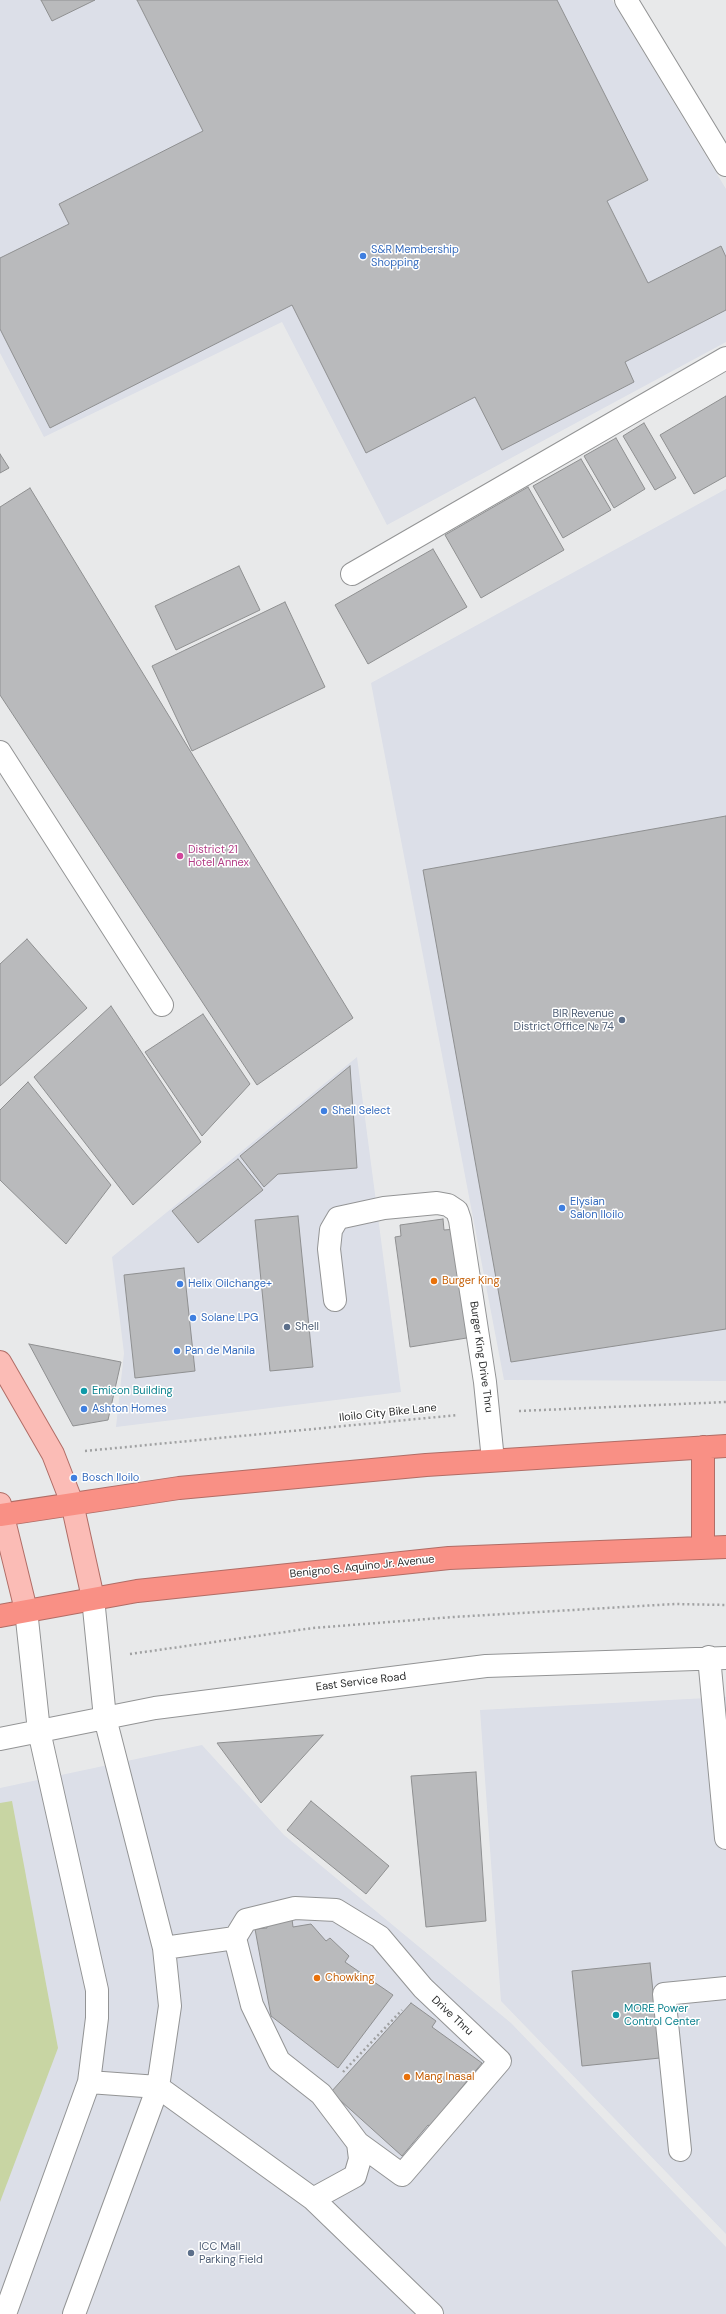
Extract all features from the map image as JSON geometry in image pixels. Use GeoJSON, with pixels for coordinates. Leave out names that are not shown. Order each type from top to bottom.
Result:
{"type":"FeatureCollection","features":[{"type":"Feature","properties":{"kind":"highway"},"geometry":{"type":"LineString","coordinates":[[1,1511],[179,1488],[493,1460],[726,1446]]}},
{"type":"Feature","properties":{"kind":"highway"},"geometry":{"type":"LineString","coordinates":[[703,1447],[703,1548]]}},
{"type":"Feature","properties":{"kind":"highway","name":"Benigno S. Aquino Jr. Avenue"},"geometry":{"type":"LineString","coordinates":[[0,1616],[26,1610],[137,1591],[449,1558],[726,1547]]}},
{"type":"Feature","properties":{"kind":"main road"},"geometry":{"type":"LineString","coordinates":[[0,1362],[53,1454],[72,1503],[93,1598]]}},
{"type":"Feature","properties":{"kind":"main road"},"geometry":{"type":"LineString","coordinates":[[1,1511],[26,1610]]}},
{"type":"Feature","properties":{"kind":"street"},"geometry":{"type":"LineString","coordinates":[[626,0],[726,165]]}},
{"type":"Feature","properties":{"kind":"street"},"geometry":{"type":"LineString","coordinates":[[352,574],[726,358]]}},
{"type":"Feature","properties":{"kind":"street"},"geometry":{"type":"LineString","coordinates":[[0,752],[162,1005]]}},
{"type":"Feature","properties":{"kind":"street","name":"Burger King Drive Thru"},"geometry":{"type":"LineString","coordinates":[[335,1300],[329,1249],[331,1230],[338,1218],[384,1208],[437,1203],[448,1205],[456,1211],[460,1220],[488,1412],[493,1460]]}},
{"type":"Feature","properties":{"kind":"street"},"geometry":{"type":"LineString","coordinates":[[74,2314],[158,2087],[170,2006],[164,1948],[105,1718],[93,1598]]}},
{"type":"Feature","properties":{"kind":"street"},"geometry":{"type":"LineString","coordinates":[[5,2314],[89,2082],[97,2018],[97,1990],[39,1731],[26,1610]]}},
{"type":"Feature","properties":{"kind":"street"},"geometry":{"type":"LineString","coordinates":[[718,1658],[726,1838]]}},
{"type":"Feature","properties":{"kind":"street","name":"East Service Road"},"geometry":{"type":"LineString","coordinates":[[0,1740],[105,1718],[178,1705],[486,1666],[718,1658]]}},
{"type":"Feature","properties":{"kind":"street","name":"Drive Thru"},"geometry":{"type":"LineString","coordinates":[[235,1938],[246,1920],[295,1908],[336,1910],[380,1937],[423,1988],[500,2061],[402,2175],[358,2143]]}},
{"type":"Feature","properties":{"kind":"street"},"geometry":{"type":"LineString","coordinates":[[164,1948],[235,1938],[252,2005],[279,2061],[321,2094],[358,2143],[360,2159],[355,2176],[313,2199]]}},
{"type":"Feature","properties":{"kind":"street"},"geometry":{"type":"LineString","coordinates":[[680,2150],[664,1994],[726,1988]]}},
{"type":"Feature","properties":{"kind":"street"},"geometry":{"type":"LineString","coordinates":[[89,2082],[158,2087],[313,2199],[432,2314]]}},
{"type":"Feature","properties":{"kind":"path","name":"Iloilo City Bike Lane"},"geometry":{"type":"LineString","coordinates":[[53,1454],[488,1412],[726,1402]]}},
{"type":"Feature","properties":{"kind":"path"},"geometry":{"type":"LineString","coordinates":[[100,1659],[313,1628],[453,1617],[675,1604],[726,1605]]}},
{"type":"Feature","properties":{"kind":"path"},"geometry":{"type":"LineString","coordinates":[[321,2094],[423,1988]]}},
{"type":"Feature","properties":{"kind":"shaded area","name":"S&R Membership Shopping"},"geometry":{"type":"Polygon","coordinates":[[[0,0],[612,0],[726,189],[726,342],[387,525],[282,322],[44,437],[0,353],[0,0]]]}},
{"type":"Feature","properties":{"kind":"shaded area"},"geometry":{"type":"Polygon","coordinates":[[[726,489],[726,1381],[504,1380],[371,683],[726,489]]]}},
{"type":"Feature","properties":{"kind":"shaded area"},"geometry":{"type":"Polygon","coordinates":[[[357,1057],[401,1392],[116,1427],[124,1353],[112,1257],[357,1057]]]}},
{"type":"Feature","properties":{"kind":"shaded area"},"geometry":{"type":"Polygon","coordinates":[[[726,1697],[726,2234],[501,2001],[480,1710],[726,1697]]]}},
{"type":"Feature","properties":{"kind":"shaded area"},"geometry":{"type":"Polygon","coordinates":[[[202,1745],[284,1835],[511,2023],[726,2247],[726,2314],[0,2314],[0,1788],[202,1745]]]}},
{"type":"Feature","properties":{"kind":"green space"},"geometry":{"type":"Polygon","coordinates":[[[12,1801],[58,2048],[0,2202],[0,1803],[12,1801]]]}},
{"type":"Feature","properties":{"kind":"building"},"geometry":{"type":"Polygon","coordinates":[[[41,0],[95,0],[52,21],[41,0]]]}},
{"type":"Feature","properties":{"kind":"building","name":"S&R Membership Shopping"},"geometry":{"type":"Polygon","coordinates":[[[137,0],[557,0],[648,180],[607,201],[648,283],[721,246],[726,257],[726,310],[625,362],[634,382],[502,450],[475,397],[366,453],[292,305],[50,428],[0,329],[0,258],[69,224],[59,204],[203,131],[137,0]]]}},
{"type":"Feature","properties":{"kind":"building"},"geometry":{"type":"Polygon","coordinates":[[[726,396],[726,476],[694,494],[660,435],[726,396]]]}},
{"type":"Feature","properties":{"kind":"building"},"geometry":{"type":"Polygon","coordinates":[[[644,423],[676,478],[655,490],[623,436],[644,423]]]}},
{"type":"Feature","properties":{"kind":"building"},"geometry":{"type":"Polygon","coordinates":[[[616,438],[645,489],[614,508],[584,456],[616,438]]]}},
{"type":"Feature","properties":{"kind":"building"},"geometry":{"type":"Polygon","coordinates":[[[0,454],[9,468],[0,473],[0,454]]]}},
{"type":"Feature","properties":{"kind":"building"},"geometry":{"type":"Polygon","coordinates":[[[581,459],[611,510],[563,538],[533,486],[581,459]]]}},
{"type":"Feature","properties":{"kind":"building"},"geometry":{"type":"Polygon","coordinates":[[[528,487],[564,550],[481,598],[445,535],[528,487]]]}},
{"type":"Feature","properties":{"kind":"building","name":"District 21 Hotel Annex"},"geometry":{"type":"Polygon","coordinates":[[[30,488],[353,1018],[257,1085],[0,695],[0,507],[30,488]]]}},
{"type":"Feature","properties":{"kind":"building"},"geometry":{"type":"Polygon","coordinates":[[[433,549],[467,607],[368,664],[335,605],[433,549]]]}},
{"type":"Feature","properties":{"kind":"building"},"geometry":{"type":"Polygon","coordinates":[[[239,566],[260,610],[176,650],[155,606],[239,566]]]}},
{"type":"Feature","properties":{"kind":"building"},"geometry":{"type":"Polygon","coordinates":[[[285,602],[325,687],[192,751],[152,666],[285,602]]]}},
{"type":"Feature","properties":{"kind":"building"},"geometry":{"type":"Polygon","coordinates":[[[726,816],[726,1329],[511,1362],[423,870],[726,816]]]}},
{"type":"Feature","properties":{"kind":"building"},"geometry":{"type":"Polygon","coordinates":[[[27,939],[87,1008],[0,1086],[0,964],[27,939]]]}},
{"type":"Feature","properties":{"kind":"building"},"geometry":{"type":"Polygon","coordinates":[[[111,1006],[201,1142],[133,1205],[34,1077],[111,1006]]]}},
{"type":"Feature","properties":{"kind":"building"},"geometry":{"type":"Polygon","coordinates":[[[203,1014],[250,1084],[202,1136],[145,1052],[203,1014]]]}},
{"type":"Feature","properties":{"kind":"building","name":"Shell Select"},"geometry":{"type":"Polygon","coordinates":[[[350,1066],[357,1168],[278,1174],[264,1187],[240,1156],[350,1066]]]}},
{"type":"Feature","properties":{"kind":"building"},"geometry":{"type":"Polygon","coordinates":[[[28,1082],[111,1185],[66,1244],[0,1180],[0,1110],[28,1082]]]}},
{"type":"Feature","properties":{"kind":"building"},"geometry":{"type":"Polygon","coordinates":[[[238,1159],[263,1190],[198,1243],[172,1211],[238,1159]]]}},
{"type":"Feature","properties":{"kind":"building","name":"Shell"},"geometry":{"type":"Polygon","coordinates":[[[298,1216],[313,1367],[270,1371],[255,1220],[298,1216]]]}},
{"type":"Feature","properties":{"kind":"building"},"geometry":{"type":"Polygon","coordinates":[[[443,1219],[444,1230],[457,1229],[473,1337],[410,1347],[395,1237],[401,1236],[400,1225],[443,1219]]]}},
{"type":"Feature","properties":{"kind":"building"},"geometry":{"type":"Polygon","coordinates":[[[184,1268],[195,1371],[135,1378],[124,1275],[184,1268]]]}},
{"type":"Feature","properties":{"kind":"building","name":"Emicon Building"},"geometry":{"type":"Polygon","coordinates":[[[29,1344],[121,1362],[108,1420],[73,1426],[29,1344]]]}},
{"type":"Feature","properties":{"kind":"building"},"geometry":{"type":"Polygon","coordinates":[[[323,1735],[261,1803],[217,1743],[323,1735]]]}},
{"type":"Feature","properties":{"kind":"building"},"geometry":{"type":"Polygon","coordinates":[[[476,1772],[486,1921],[426,1927],[411,1776],[476,1772]]]}},
{"type":"Feature","properties":{"kind":"building"},"geometry":{"type":"Polygon","coordinates":[[[311,1801],[389,1866],[366,1894],[287,1830],[311,1801]]]}},
{"type":"Feature","properties":{"kind":"building","name":"Chowking"},"geometry":{"type":"Polygon","coordinates":[[[292,1919],[293,1927],[311,1924],[326,1941],[330,1938],[349,1956],[345,1962],[393,1995],[338,2068],[271,2016],[255,1929],[267,1928],[266,1923],[292,1919]]]}},
{"type":"Feature","properties":{"kind":"building","name":"MORE Power Control Center"},"geometry":{"type":"Polygon","coordinates":[[[650,1963],[660,2058],[582,2066],[572,1971],[650,1963]]]}},
{"type":"Feature","properties":{"kind":"building","name":"Mang Inasal"},"geometry":{"type":"Polygon","coordinates":[[[411,2003],[436,2021],[432,2027],[482,2063],[458,2092],[463,2097],[436,2130],[428,2125],[402,2156],[331,2092],[411,2003]]]}},
{"type":"Feature","properties":{"kind":"place","name":"S&R Membership Shopping"},"geometry":{"type":"Point","coordinates":[363,256]}},
{"type":"Feature","properties":{"kind":"place","name":"District 21 Hotel Annex"},"geometry":{"type":"Point","coordinates":[180,856]}},
{"type":"Feature","properties":{"kind":"place","name":"BIR Revenue District Office № 74"},"geometry":{"type":"Point","coordinates":[622,1020]}},
{"type":"Feature","properties":{"kind":"place","name":"Shell Select"},"geometry":{"type":"Point","coordinates":[324,1111]}},
{"type":"Feature","properties":{"kind":"place","name":"Elysian Salon Iloilo"},"geometry":{"type":"Point","coordinates":[562,1208]}},
{"type":"Feature","properties":{"kind":"place","name":"Burger King"},"geometry":{"type":"Point","coordinates":[434,1281]}},
{"type":"Feature","properties":{"kind":"place","name":"Helix Oilchange+"},"geometry":{"type":"Point","coordinates":[180,1284]}},
{"type":"Feature","properties":{"kind":"place","name":"Solane LPG"},"geometry":{"type":"Point","coordinates":[193,1318]}},
{"type":"Feature","properties":{"kind":"place","name":"Shell"},"geometry":{"type":"Point","coordinates":[287,1327]}},
{"type":"Feature","properties":{"kind":"place","name":"Pan de Manila"},"geometry":{"type":"Point","coordinates":[177,1351]}},
{"type":"Feature","properties":{"kind":"place","name":"Emicon Building"},"geometry":{"type":"Point","coordinates":[84,1391]}},
{"type":"Feature","properties":{"kind":"place","name":"Ashton Homes"},"geometry":{"type":"Point","coordinates":[84,1409]}},
{"type":"Feature","properties":{"kind":"place","name":"Bosch Iloilo"},"geometry":{"type":"Point","coordinates":[74,1478]}},
{"type":"Feature","properties":{"kind":"place","name":"Chowking"},"geometry":{"type":"Point","coordinates":[317,1978]}},
{"type":"Feature","properties":{"kind":"place","name":"MORE Power Control Center"},"geometry":{"type":"Point","coordinates":[616,2015]}},
{"type":"Feature","properties":{"kind":"place","name":"Mang Inasal"},"geometry":{"type":"Point","coordinates":[407,2077]}},
{"type":"Feature","properties":{"kind":"place","name":"ICC Mall Parking Field"},"geometry":{"type":"Point","coordinates":[191,2253]}}]}
